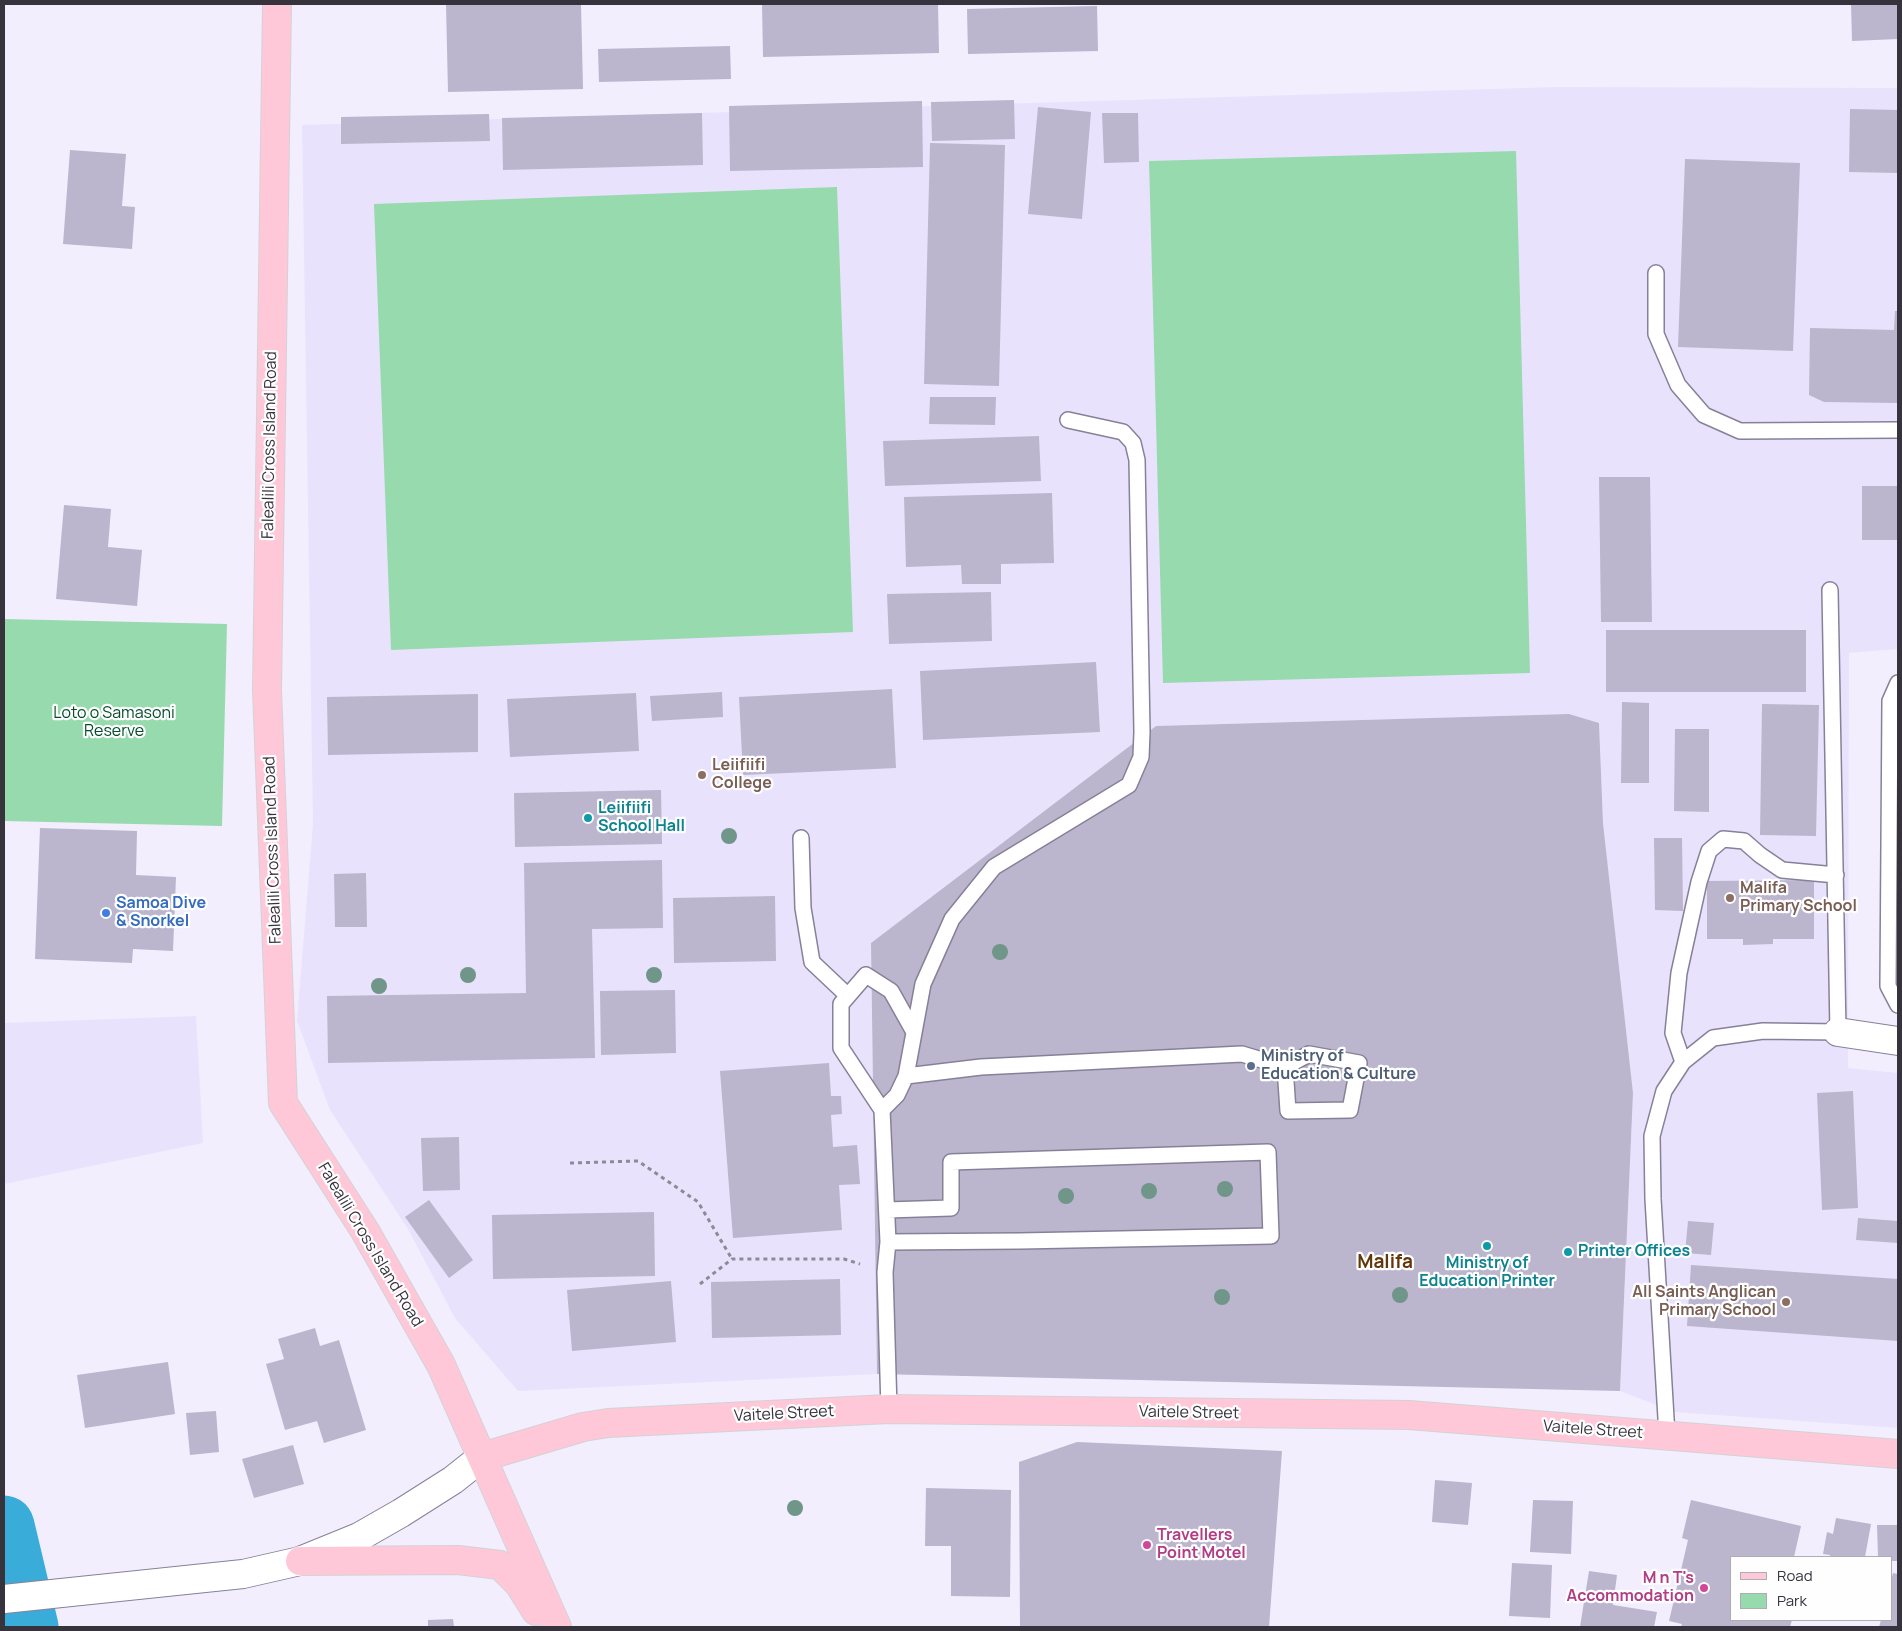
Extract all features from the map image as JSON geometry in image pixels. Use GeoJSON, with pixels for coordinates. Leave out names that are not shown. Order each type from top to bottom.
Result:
{"type":"FeatureCollection","features":[{"type":"Feature","properties":{"kind":"main road","name":"Falealili Cross Island Road"},"geometry":{"type":"LineString","coordinates":[[277,4],[267,690],[283,1103],[365,1231],[441,1365],[557,1627]]}},
{"type":"Feature","properties":{"kind":"main road"},"geometry":{"type":"LineString","coordinates":[[1838,1032],[1898,1041]]}},
{"type":"Feature","properties":{"kind":"main road","name":"Vaitele Street"},"geometry":{"type":"LineString","coordinates":[[482,1457],[583,1427],[608,1424],[889,1409],[1409,1416],[1898,1454]]}},
{"type":"Feature","properties":{"kind":"main road"},"geometry":{"type":"LineString","coordinates":[[4,1599],[243,1574],[300,1561],[359,1537],[401,1513],[453,1480],[482,1457]]}},
{"type":"Feature","properties":{"kind":"main road"},"geometry":{"type":"LineString","coordinates":[[300,1561],[458,1560],[500,1565],[519,1584],[546,1627]]}},
{"type":"Feature","properties":{"kind":"lane"},"geometry":{"type":"LineString","coordinates":[[1656,273],[1656,334],[1678,385],[1704,415],[1740,431],[1898,430]]}},
{"type":"Feature","properties":{"kind":"lane"},"geometry":{"type":"LineString","coordinates":[[882,1110],[897,1095],[906,1076],[923,984],[952,919],[994,867],[1129,785],[1141,757],[1137,460],[1133,443],[1123,432],[1068,420]]}},
{"type":"Feature","properties":{"kind":"lane"},"geometry":{"type":"LineString","coordinates":[[1667,1435],[1653,1199],[1652,1136],[1664,1090],[1683,1062],[1713,1038],[1763,1031],[1838,1032],[1830,590]]}},
{"type":"Feature","properties":{"kind":"lane"},"geometry":{"type":"LineString","coordinates":[[1898,683],[1890,701],[1888,986],[1898,1005]]}},
{"type":"Feature","properties":{"kind":"lane"},"geometry":{"type":"LineString","coordinates":[[801,838],[803,908],[812,962],[848,996]]}},
{"type":"Feature","properties":{"kind":"lane"},"geometry":{"type":"LineString","coordinates":[[1683,1062],[1673,1033],[1678,973],[1699,882],[1709,851],[1723,839],[1744,841],[1760,856],[1782,870],[1836,875]]}},
{"type":"Feature","properties":{"kind":"lane"},"geometry":{"type":"LineString","coordinates":[[889,1409],[885,1272],[888,1242],[882,1110],[841,1048],[841,1004],[866,975],[891,991],[914,1032]]}},
{"type":"Feature","properties":{"kind":"lane"},"geometry":{"type":"LineString","coordinates":[[906,1076],[981,1067],[1242,1054],[1285,1067],[1309,1054],[1359,1063],[1350,1110],[1288,1111],[1285,1067]]}},
{"type":"Feature","properties":{"kind":"lane"},"geometry":{"type":"LineString","coordinates":[[887,1210],[951,1208],[950,1162],[1268,1152],[1271,1236],[888,1242]]}},
{"type":"Feature","properties":{"kind":"path"},"geometry":{"type":"LineString","coordinates":[[570,1163],[638,1161],[698,1202],[732,1260]]}},
{"type":"Feature","properties":{"kind":"path"},"geometry":{"type":"LineString","coordinates":[[700,1284],[732,1260],[844,1259],[885,1272]]}},
{"type":"Feature","properties":{"kind":"shaded area","name":"Leiifiifi College"},"geometry":{"type":"Polygon","coordinates":[[[1558,87],[1898,88],[1898,649],[1849,653],[1848,1068],[1898,1073],[1898,1428],[1675,1412],[1620,1391],[1633,1093],[1603,823],[1599,724],[1569,714],[1156,726],[871,943],[877,1374],[518,1391],[455,1318],[408,1229],[330,1110],[297,1021],[313,824],[302,125],[1558,87]]]}},
{"type":"Feature","properties":{"kind":"shaded area"},"geometry":{"type":"Polygon","coordinates":[[[196,1016],[203,1143],[4,1184],[4,1023],[196,1016]]]}},
{"type":"Feature","properties":{"kind":"green space"},"geometry":{"type":"Polygon","coordinates":[[[1516,151],[1530,673],[1163,683],[1149,161],[1516,151]]]}},
{"type":"Feature","properties":{"kind":"green space"},"geometry":{"type":"Polygon","coordinates":[[[837,187],[853,632],[391,650],[374,204],[837,187]]]}},
{"type":"Feature","properties":{"kind":"green space","name":"Loto o Samasoni Reserve"},"geometry":{"type":"Polygon","coordinates":[[[4,619],[227,624],[222,826],[4,821],[4,619]]]}},
{"type":"Feature","properties":{"kind":"building"},"geometry":{"type":"Polygon","coordinates":[[[446,4],[581,4],[583,89],[448,92],[446,4]]]}},
{"type":"Feature","properties":{"kind":"building"},"geometry":{"type":"Polygon","coordinates":[[[762,4],[938,4],[939,53],[763,57],[762,4]]]}},
{"type":"Feature","properties":{"kind":"building"},"geometry":{"type":"Polygon","coordinates":[[[1851,4],[1898,4],[1898,39],[1852,41],[1851,4]]]}},
{"type":"Feature","properties":{"kind":"building"},"geometry":{"type":"Polygon","coordinates":[[[1097,6],[1098,51],[968,54],[967,9],[1097,6]]]}},
{"type":"Feature","properties":{"kind":"building"},"geometry":{"type":"Polygon","coordinates":[[[730,46],[731,79],[599,82],[598,49],[730,46]]]}},
{"type":"Feature","properties":{"kind":"building"},"geometry":{"type":"Polygon","coordinates":[[[1014,100],[1015,139],[932,141],[931,102],[1014,100]]]}},
{"type":"Feature","properties":{"kind":"building"},"geometry":{"type":"Polygon","coordinates":[[[922,101],[923,167],[730,171],[729,106],[922,101]]]}},
{"type":"Feature","properties":{"kind":"building"},"geometry":{"type":"Polygon","coordinates":[[[1038,107],[1091,112],[1082,219],[1028,214],[1038,107]]]}},
{"type":"Feature","properties":{"kind":"building"},"geometry":{"type":"Polygon","coordinates":[[[1850,109],[1898,110],[1898,173],[1849,172],[1850,109]]]}},
{"type":"Feature","properties":{"kind":"building"},"geometry":{"type":"Polygon","coordinates":[[[702,113],[703,165],[503,170],[502,118],[702,113]]]}},
{"type":"Feature","properties":{"kind":"building"},"geometry":{"type":"Polygon","coordinates":[[[1102,113],[1138,113],[1139,162],[1104,163],[1102,113]]]}},
{"type":"Feature","properties":{"kind":"building"},"geometry":{"type":"Polygon","coordinates":[[[489,114],[490,141],[341,144],[341,117],[489,114]]]}},
{"type":"Feature","properties":{"kind":"building"},"geometry":{"type":"Polygon","coordinates":[[[930,143],[1005,145],[999,386],[924,384],[930,143]]]}},
{"type":"Feature","properties":{"kind":"building"},"geometry":{"type":"Polygon","coordinates":[[[70,150],[126,154],[122,206],[135,207],[132,249],[63,244],[70,150]]]}},
{"type":"Feature","properties":{"kind":"building"},"geometry":{"type":"Polygon","coordinates":[[[1685,159],[1800,163],[1793,351],[1678,347],[1685,159]]]}},
{"type":"Feature","properties":{"kind":"building"},"geometry":{"type":"Polygon","coordinates":[[[1895,311],[1898,311],[1898,403],[1824,402],[1809,395],[1810,328],[1894,330],[1895,311]]]}},
{"type":"Feature","properties":{"kind":"building"},"geometry":{"type":"Polygon","coordinates":[[[930,397],[996,397],[995,425],[929,424],[930,397]]]}},
{"type":"Feature","properties":{"kind":"building"},"geometry":{"type":"Polygon","coordinates":[[[1039,436],[1041,481],[885,486],[883,441],[1039,436]]]}},
{"type":"Feature","properties":{"kind":"building"},"geometry":{"type":"Polygon","coordinates":[[[1599,477],[1650,477],[1652,622],[1601,622],[1599,477]]]}},
{"type":"Feature","properties":{"kind":"building"},"geometry":{"type":"Polygon","coordinates":[[[1862,486],[1898,486],[1898,540],[1862,540],[1862,486]]]}},
{"type":"Feature","properties":{"kind":"building"},"geometry":{"type":"Polygon","coordinates":[[[1052,493],[1054,563],[1001,564],[1001,584],[962,584],[961,565],[906,567],[904,497],[1052,493]]]}},
{"type":"Feature","properties":{"kind":"building"},"geometry":{"type":"Polygon","coordinates":[[[64,505],[111,509],[108,547],[142,550],[137,606],[56,599],[64,505]]]}},
{"type":"Feature","properties":{"kind":"building"},"geometry":{"type":"Polygon","coordinates":[[[991,592],[992,641],[889,644],[887,594],[991,592]]]}},
{"type":"Feature","properties":{"kind":"building"},"geometry":{"type":"Polygon","coordinates":[[[1606,630],[1806,630],[1806,692],[1606,692],[1606,630]]]}},
{"type":"Feature","properties":{"kind":"building"},"geometry":{"type":"Polygon","coordinates":[[[1096,662],[1100,732],[923,740],[920,671],[1096,662]]]}},
{"type":"Feature","properties":{"kind":"building"},"geometry":{"type":"Polygon","coordinates":[[[892,689],[896,768],[743,775],[739,697],[892,689]]]}},
{"type":"Feature","properties":{"kind":"building"},"geometry":{"type":"Polygon","coordinates":[[[722,692],[723,717],[652,721],[650,696],[722,692]]]}},
{"type":"Feature","properties":{"kind":"building"},"geometry":{"type":"Polygon","coordinates":[[[636,693],[639,751],[510,757],[507,699],[636,693]]]}},
{"type":"Feature","properties":{"kind":"building"},"geometry":{"type":"Polygon","coordinates":[[[478,694],[478,752],[328,755],[327,697],[478,694]]]}},
{"type":"Feature","properties":{"kind":"building"},"geometry":{"type":"Polygon","coordinates":[[[1622,702],[1649,703],[1649,783],[1621,783],[1622,702]]]}},
{"type":"Feature","properties":{"kind":"building"},"geometry":{"type":"Polygon","coordinates":[[[1762,704],[1819,705],[1816,836],[1760,835],[1762,704]]]}},
{"type":"Feature","properties":{"kind":"building","name":"Ministry of Education & Culture"},"geometry":{"type":"Polygon","coordinates":[[[1569,714],[1599,723],[1603,823],[1633,1093],[1620,1391],[877,1374],[871,943],[1156,726],[1569,714]]]}},
{"type":"Feature","properties":{"kind":"building"},"geometry":{"type":"Polygon","coordinates":[[[1675,729],[1709,729],[1709,812],[1674,811],[1675,729]]]}},
{"type":"Feature","properties":{"kind":"building","name":"Leiifiifi School Hall"},"geometry":{"type":"Polygon","coordinates":[[[661,790],[662,844],[515,847],[514,793],[661,790]]]}},
{"type":"Feature","properties":{"kind":"building","name":"Samoa Dive & Snorkel"},"geometry":{"type":"Polygon","coordinates":[[[40,828],[137,831],[136,875],[176,877],[173,951],[133,949],[132,963],[35,959],[40,828]]]}},
{"type":"Feature","properties":{"kind":"building"},"geometry":{"type":"Polygon","coordinates":[[[1654,838],[1682,838],[1683,911],[1655,910],[1654,838]]]}},
{"type":"Feature","properties":{"kind":"building"},"geometry":{"type":"Polygon","coordinates":[[[662,860],[663,928],[592,929],[595,1058],[328,1063],[327,996],[526,993],[524,863],[662,860]]]}},
{"type":"Feature","properties":{"kind":"building"},"geometry":{"type":"Polygon","coordinates":[[[366,873],[367,927],[335,927],[334,874],[366,873]]]}},
{"type":"Feature","properties":{"kind":"building"},"geometry":{"type":"Polygon","coordinates":[[[1814,880],[1814,939],[1773,939],[1773,944],[1743,945],[1743,939],[1707,939],[1707,881],[1814,880]]]}},
{"type":"Feature","properties":{"kind":"building"},"geometry":{"type":"Polygon","coordinates":[[[775,896],[776,961],[674,963],[673,898],[775,896]]]}},
{"type":"Feature","properties":{"kind":"building"},"geometry":{"type":"Polygon","coordinates":[[[675,990],[676,1053],[601,1055],[600,991],[675,990]]]}},
{"type":"Feature","properties":{"kind":"building"},"geometry":{"type":"Polygon","coordinates":[[[829,1063],[831,1096],[841,1096],[842,1114],[831,1115],[833,1147],[857,1145],[860,1184],[839,1185],[842,1230],[733,1238],[720,1071],[829,1063]]]}},
{"type":"Feature","properties":{"kind":"building"},"geometry":{"type":"Polygon","coordinates":[[[1853,1091],[1858,1208],[1822,1210],[1817,1093],[1853,1091]]]}},
{"type":"Feature","properties":{"kind":"building"},"geometry":{"type":"Polygon","coordinates":[[[459,1137],[460,1190],[423,1191],[421,1138],[459,1137]]]}},
{"type":"Feature","properties":{"kind":"building"},"geometry":{"type":"Polygon","coordinates":[[[429,1200],[473,1260],[449,1278],[405,1217],[429,1200]]]}},
{"type":"Feature","properties":{"kind":"building"},"geometry":{"type":"Polygon","coordinates":[[[654,1212],[655,1276],[493,1279],[492,1215],[654,1212]]]}},
{"type":"Feature","properties":{"kind":"building"},"geometry":{"type":"Polygon","coordinates":[[[1858,1218],[1898,1221],[1898,1243],[1856,1240],[1858,1218]]]}},
{"type":"Feature","properties":{"kind":"building"},"geometry":{"type":"Polygon","coordinates":[[[1688,1221],[1714,1223],[1711,1255],[1685,1253],[1688,1221]]]}},
{"type":"Feature","properties":{"kind":"building"},"geometry":{"type":"Polygon","coordinates":[[[1691,1265],[1898,1279],[1898,1341],[1687,1326],[1691,1265]]]}},
{"type":"Feature","properties":{"kind":"building"},"geometry":{"type":"Polygon","coordinates":[[[840,1279],[841,1335],[712,1338],[711,1282],[840,1279]]]}},
{"type":"Feature","properties":{"kind":"building"},"geometry":{"type":"Polygon","coordinates":[[[671,1281],[676,1342],[572,1351],[567,1290],[671,1281]]]}},
{"type":"Feature","properties":{"kind":"building"},"geometry":{"type":"Polygon","coordinates":[[[315,1328],[320,1346],[339,1340],[366,1430],[324,1443],[317,1421],[285,1430],[266,1364],[284,1359],[278,1339],[315,1328]]]}},
{"type":"Feature","properties":{"kind":"building"},"geometry":{"type":"Polygon","coordinates":[[[168,1362],[175,1414],[85,1428],[77,1375],[168,1362]]]}},
{"type":"Feature","properties":{"kind":"building"},"geometry":{"type":"Polygon","coordinates":[[[216,1411],[219,1452],[190,1455],[186,1413],[216,1411]]]}},
{"type":"Feature","properties":{"kind":"building","name":"Travellers Point Motel"},"geometry":{"type":"Polygon","coordinates":[[[1077,1442],[1282,1451],[1269,1627],[1020,1627],[1019,1462],[1077,1442]]]}},
{"type":"Feature","properties":{"kind":"building"},"geometry":{"type":"Polygon","coordinates":[[[293,1445],[304,1484],[254,1498],[242,1459],[293,1445]]]}},
{"type":"Feature","properties":{"kind":"building"},"geometry":{"type":"Polygon","coordinates":[[[1435,1480],[1472,1483],[1468,1525],[1432,1522],[1435,1480]]]}},
{"type":"Feature","properties":{"kind":"building"},"geometry":{"type":"Polygon","coordinates":[[[926,1488],[1011,1490],[1010,1597],[951,1596],[951,1546],[925,1546],[926,1488]]]}},
{"type":"Feature","properties":{"kind":"building"},"geometry":{"type":"Polygon","coordinates":[[[1533,1500],[1573,1501],[1571,1554],[1530,1552],[1533,1500]]]}},
{"type":"Feature","properties":{"kind":"building","name":"M n T's Accommodation"},"geometry":{"type":"Polygon","coordinates":[[[1691,1500],[1801,1526],[1794,1556],[1730,1556],[1730,1621],[1792,1621],[1790,1627],[1681,1627],[1682,1624],[1669,1621],[1688,1540],[1682,1538],[1691,1500]]]}},
{"type":"Feature","properties":{"kind":"building"},"geometry":{"type":"Polygon","coordinates":[[[1836,1518],[1871,1524],[1865,1556],[1830,1556],[1823,1554],[1827,1532],[1833,1534],[1836,1518]]]}},
{"type":"Feature","properties":{"kind":"building"},"geometry":{"type":"Polygon","coordinates":[[[1877,1525],[1898,1525],[1898,1561],[1892,1561],[1892,1556],[1878,1556],[1877,1525]]]}},
{"type":"Feature","properties":{"kind":"building"},"geometry":{"type":"Polygon","coordinates":[[[1512,1563],[1552,1565],[1550,1618],[1509,1616],[1512,1563]]]}},
{"type":"Feature","properties":{"kind":"building"},"geometry":{"type":"Polygon","coordinates":[[[1589,1571],[1617,1575],[1613,1605],[1657,1612],[1654,1627],[1580,1627],[1589,1571]]]}},
{"type":"Feature","properties":{"kind":"building"},"geometry":{"type":"Polygon","coordinates":[[[1893,1573],[1898,1574],[1898,1627],[1879,1627],[1881,1621],[1892,1621],[1893,1573]]]}},
{"type":"Feature","properties":{"kind":"building"},"geometry":{"type":"Polygon","coordinates":[[[453,1619],[454,1627],[428,1627],[428,1620],[453,1619]]]}},
{"type":"Feature","properties":{"kind":"waterway"},"geometry":{"type":"LineString","coordinates":[[4,1526],[28,1627]]}},
{"type":"Feature","properties":{"kind":"place","name":"Leiifiifi College"},"geometry":{"type":"Point","coordinates":[702,775]}},
{"type":"Feature","properties":{"kind":"place","name":"Leiifiifi School Hall"},"geometry":{"type":"Point","coordinates":[588,818]}},
{"type":"Feature","properties":{"kind":"place","name":"Malifa Primary School"},"geometry":{"type":"Point","coordinates":[1730,898]}},
{"type":"Feature","properties":{"kind":"place","name":"Samoa Dive & Snorkel"},"geometry":{"type":"Point","coordinates":[106,913]}},
{"type":"Feature","properties":{"kind":"place","name":"Ministry of Education & Culture"},"geometry":{"type":"Point","coordinates":[1251,1066]}},
{"type":"Feature","properties":{"kind":"place","name":"Ministry of Education Printer"},"geometry":{"type":"Point","coordinates":[1487,1246]}},
{"type":"Feature","properties":{"kind":"place","name":"Printer Offices"},"geometry":{"type":"Point","coordinates":[1568,1252]}},
{"type":"Feature","properties":{"kind":"place","name":"All Saints Anglican Primary School"},"geometry":{"type":"Point","coordinates":[1786,1302]}},
{"type":"Feature","properties":{"kind":"place","name":"Travellers Point Motel"},"geometry":{"type":"Point","coordinates":[1147,1545]}},
{"type":"Feature","properties":{"kind":"place","name":"M n T's Accommodation"},"geometry":{"type":"Point","coordinates":[1704,1588]}},
{"type":"Feature","properties":{"kind":"district","name":"Malifa"},"geometry":{"type":"Point","coordinates":[1385,1263]}}]}
